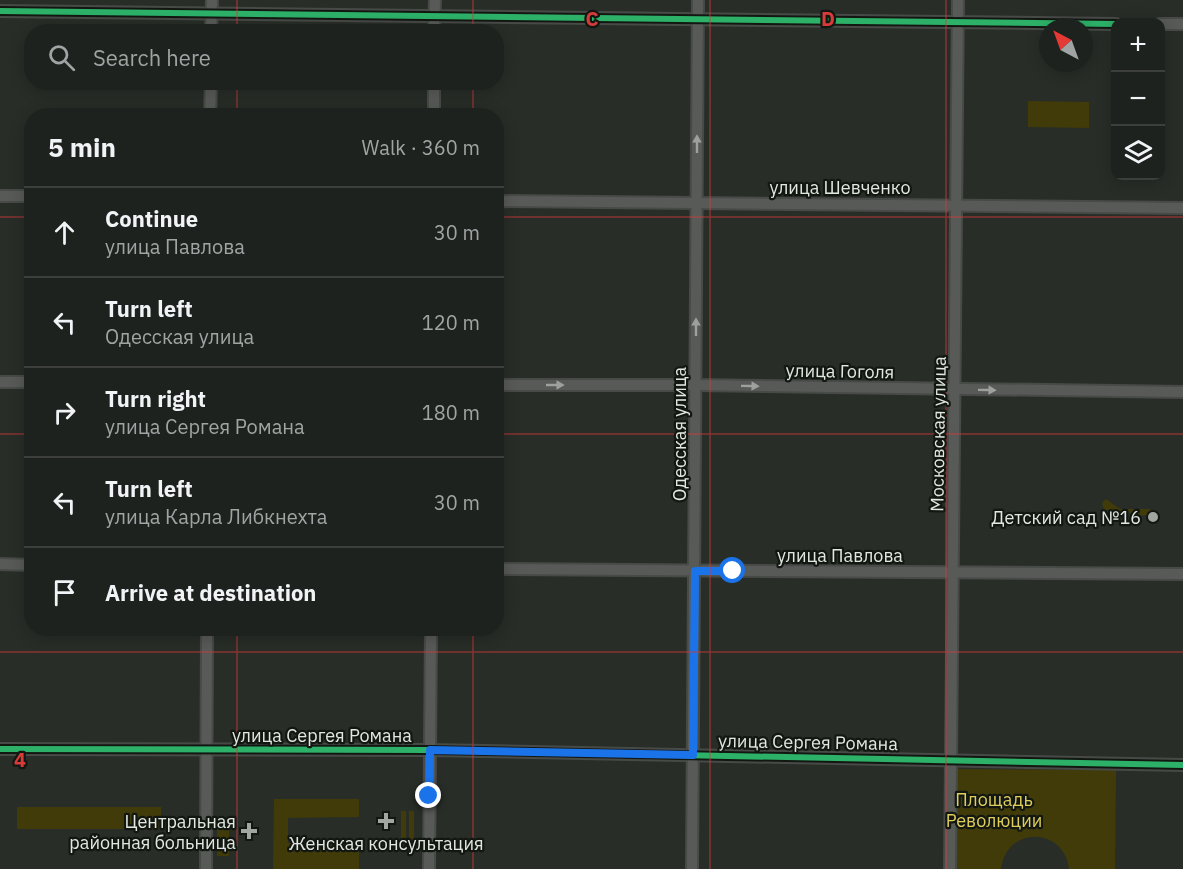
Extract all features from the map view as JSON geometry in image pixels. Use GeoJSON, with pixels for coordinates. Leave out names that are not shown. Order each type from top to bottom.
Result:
{"type":"FeatureCollection","features":[{"type":"Feature","properties":{"kind":"street"},"geometry":{"type":"LineString","coordinates":[[211,24],[212,0]]}},
{"type":"Feature","properties":{"kind":"street"},"geometry":{"type":"LineString","coordinates":[[434,24],[435,0]]}},
{"type":"Feature","properties":{"kind":"street","name":"Одесская улица"},"geometry":{"type":"LineString","coordinates":[[692,869],[698,0]]}},
{"type":"Feature","properties":{"kind":"street","name":"Московская улица"},"geometry":{"type":"LineString","coordinates":[[950,869],[958,0]]}},
{"type":"Feature","properties":{"kind":"street"},"geometry":{"type":"LineString","coordinates":[[0,11],[1111,24]]}},
{"type":"Feature","properties":{"kind":"street"},"geometry":{"type":"LineString","coordinates":[[1165,24],[1183,24]]}},
{"type":"Feature","properties":{"kind":"street"},"geometry":{"type":"LineString","coordinates":[[210,108],[211,90]]}},
{"type":"Feature","properties":{"kind":"street"},"geometry":{"type":"LineString","coordinates":[[434,90],[434,108]]}},
{"type":"Feature","properties":{"kind":"street"},"geometry":{"type":"LineString","coordinates":[[0,196],[24,196]]}},
{"type":"Feature","properties":{"kind":"street","name":"улица Шевченко"},"geometry":{"type":"LineString","coordinates":[[504,201],[1183,208]]}},
{"type":"Feature","properties":{"kind":"street"},"geometry":{"type":"LineString","coordinates":[[0,382],[24,382]]}},
{"type":"Feature","properties":{"kind":"street","name":"улица Гоголя"},"geometry":{"type":"LineString","coordinates":[[504,385],[696,385],[1183,392]]}},
{"type":"Feature","properties":{"kind":"street"},"geometry":{"type":"LineString","coordinates":[[0,564],[24,564]]}},
{"type":"Feature","properties":{"kind":"street","name":"улица Павлова"},"geometry":{"type":"LineString","coordinates":[[504,569],[1183,574]]}},
{"type":"Feature","properties":{"kind":"street"},"geometry":{"type":"LineString","coordinates":[[206,869],[207,636]]}},
{"type":"Feature","properties":{"kind":"street"},"geometry":{"type":"LineString","coordinates":[[429,869],[430,636]]}},
{"type":"Feature","properties":{"kind":"street","name":"улица Сергея Романа"},"geometry":{"type":"LineString","coordinates":[[0,749],[430,750],[1183,765]]}},
{"type":"Feature","properties":{"kind":"green space"},"geometry":{"type":"Polygon","coordinates":[[[1028,101],[1089,102],[1089,128],[1028,127],[1028,101]]]}},
{"type":"Feature","properties":{"kind":"green space"},"geometry":{"type":"Polygon","coordinates":[[[1106,499],[1120,509],[1149,509],[1153,515],[1132,516],[1128,511],[1104,510],[1102,503],[1106,499]]]}},
{"type":"Feature","properties":{"kind":"green space","name":"Площадь Революции"},"geometry":{"type":"Polygon","coordinates":[[[954,769],[1116,770],[1115,869],[1069,869],[1065,855],[1057,845],[1047,839],[1035,837],[1023,839],[1013,845],[1005,855],[1001,869],[954,869],[954,769]]]}},
{"type":"Feature","properties":{"kind":"green space"},"geometry":{"type":"Polygon","coordinates":[[[274,799],[359,799],[359,817],[288,818],[288,843],[359,844],[359,869],[273,869],[274,799]]]}},
{"type":"Feature","properties":{"kind":"green space"},"geometry":{"type":"Polygon","coordinates":[[[17,807],[161,807],[161,829],[17,829],[17,807]]]}},
{"type":"Feature","properties":{"kind":"green space"},"geometry":{"type":"Polygon","coordinates":[[[401,811],[406,811],[406,843],[401,843],[401,811]]]}},
{"type":"Feature","properties":{"kind":"green space"},"geometry":{"type":"Polygon","coordinates":[[[409,811],[414,811],[414,843],[409,843],[409,811]]]}},
{"type":"Feature","properties":{"kind":"green space"},"geometry":{"type":"Polygon","coordinates":[[[217,820],[229,820],[229,856],[217,856],[217,820]]]}},
{"type":"Feature","properties":{"kind":"cycle path"},"geometry":{"type":"LineString","coordinates":[[0,11],[1111,24]]}},
{"type":"Feature","properties":{"kind":"cycle path"},"geometry":{"type":"LineString","coordinates":[[0,749],[430,750],[1183,765]]}},
{"type":"Feature","properties":{"kind":"place","name":"Детский сад №16"},"geometry":{"type":"Point","coordinates":[1153,517]}},
{"type":"Feature","properties":{"kind":"place","name":"Женская консультация"},"geometry":{"type":"Point","coordinates":[386,821]}},
{"type":"Feature","properties":{"kind":"place","name":"Центральная районная больница"},"geometry":{"type":"Point","coordinates":[249,831]}},
{"type":"Feature","properties":{"kind":"route"},"geometry":{"type":"LineString","coordinates":[[429,796],[430,750],[693,755],[695,571],[733,571]]}}]}
